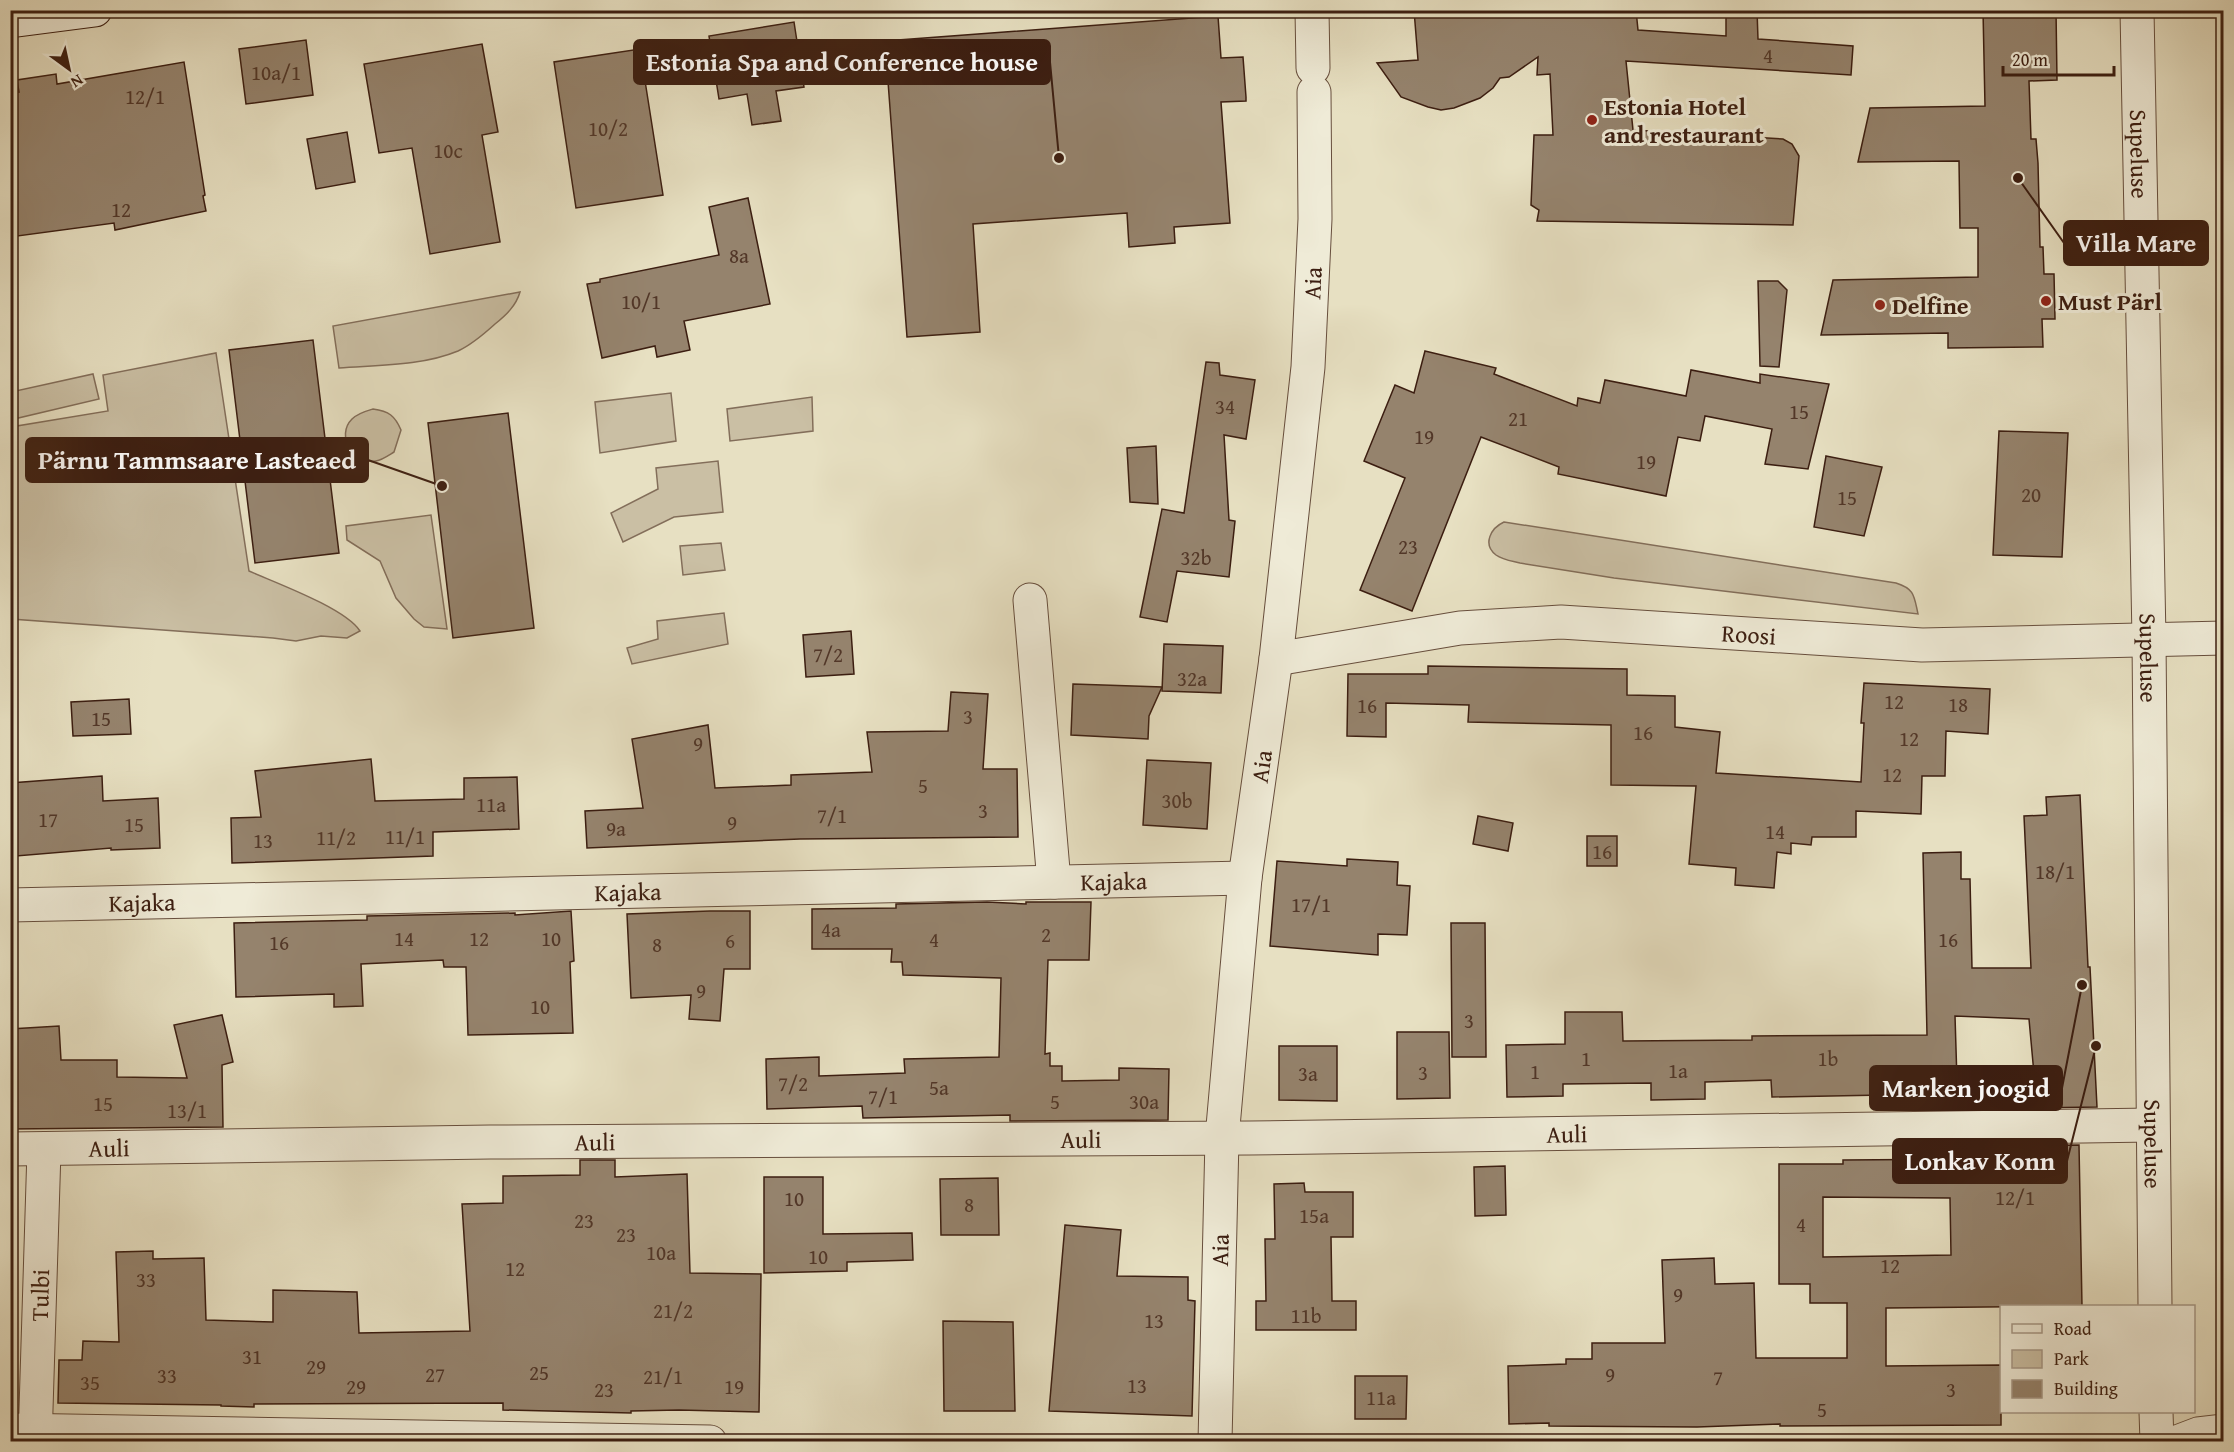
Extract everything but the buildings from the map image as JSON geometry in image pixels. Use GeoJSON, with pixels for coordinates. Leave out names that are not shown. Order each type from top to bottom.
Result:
{"type":"FeatureCollection","features":[{"type":"Feature","properties":{"kind":"street"},"geometry":{"type":"LineString","coordinates":[[10,21],[95,10]]}},
{"type":"Feature","properties":{"kind":"street","name":"Aia"},"geometry":{"type":"LineString","coordinates":[[1215,1442],[1222,1138],[1245,878],[1276,659],[1308,367],[1315,219],[1312,10]]}},
{"type":"Feature","properties":{"kind":"street","name":"Supeluse"},"geometry":{"type":"LineString","coordinates":[[2138,10],[2150,639],[2155,1305]]}},
{"type":"Feature","properties":{"kind":"street"},"geometry":{"type":"LineString","coordinates":[[1030,600],[1054,882]]}},
{"type":"Feature","properties":{"kind":"street","name":"Roosi"},"geometry":{"type":"LineString","coordinates":[[1276,659],[1460,628],[1561,622],[1922,645],[2223,638]]}},
{"type":"Feature","properties":{"kind":"street","name":"Kajaka"},"geometry":{"type":"LineString","coordinates":[[10,905],[1245,878]]}},
{"type":"Feature","properties":{"kind":"street","name":"Auli"},"geometry":{"type":"LineString","coordinates":[[10,1149],[502,1142],[1222,1138],[2152,1125]]}},
{"type":"Feature","properties":{"kind":"street","name":"Tulbi"},"geometry":{"type":"LineString","coordinates":[[27,1434],[44,1150]]}},
{"type":"Feature","properties":{"kind":"street"},"geometry":{"type":"LineString","coordinates":[[2156,1413],[2157,1442]]}},
{"type":"Feature","properties":{"kind":"street"},"geometry":{"type":"LineString","coordinates":[[2177,1442],[2198,1434],[2223,1431]]}},
{"type":"Feature","properties":{"kind":"street"},"geometry":{"type":"LineString","coordinates":[[27,1434],[710,1442]]}},
{"type":"Feature","properties":{"kind":"green space"},"geometry":{"type":"Polygon","coordinates":[[[520,292],[513,306],[503,317],[468,346],[458,351],[430,360],[339,368],[333,326],[520,292]]]}},
{"type":"Feature","properties":{"kind":"green space"},"geometry":{"type":"Polygon","coordinates":[[[216,353],[249,571],[325,605],[352,622],[360,631],[347,638],[321,636],[296,641],[11,619],[11,427],[108,411],[103,375],[216,353]]]}},
{"type":"Feature","properties":{"kind":"green space"},"geometry":{"type":"Polygon","coordinates":[[[93,374],[99,399],[14,419],[11,392],[93,374]]]}},
{"type":"Feature","properties":{"kind":"green space"},"geometry":{"type":"Polygon","coordinates":[[[671,393],[676,441],[600,453],[595,402],[671,393]]]}},
{"type":"Feature","properties":{"kind":"green space"},"geometry":{"type":"Polygon","coordinates":[[[812,397],[813,431],[730,441],[727,409],[812,397]]]}},
{"type":"Feature","properties":{"kind":"green space"},"geometry":{"type":"Polygon","coordinates":[[[373,409],[391,415],[401,430],[394,452],[378,460],[368,461],[361,459],[349,448],[345,433],[354,417],[373,409]]]}},
{"type":"Feature","properties":{"kind":"green space"},"geometry":{"type":"Polygon","coordinates":[[[718,461],[723,512],[674,517],[623,542],[611,513],[658,489],[656,468],[718,461]]]}},
{"type":"Feature","properties":{"kind":"green space"},"geometry":{"type":"Polygon","coordinates":[[[431,515],[447,629],[424,627],[414,619],[396,598],[380,561],[347,540],[346,526],[431,515]]]}},
{"type":"Feature","properties":{"kind":"green space"},"geometry":{"type":"Polygon","coordinates":[[[1504,522],[1896,583],[1913,594],[1918,614],[1614,578],[1520,563],[1499,557],[1490,546],[1492,532],[1504,522]]]}},
{"type":"Feature","properties":{"kind":"green space"},"geometry":{"type":"Polygon","coordinates":[[[721,543],[725,570],[683,575],[680,546],[721,543]]]}},
{"type":"Feature","properties":{"kind":"green space"},"geometry":{"type":"Polygon","coordinates":[[[724,613],[728,644],[632,664],[627,648],[658,639],[657,621],[724,613]]]}},
{"type":"Feature","properties":{"kind":"place","name":"Estonia Hotel and restaurant"},"geometry":{"type":"Point","coordinates":[1592,120]}},
{"type":"Feature","properties":{"kind":"place","name":"Estonia Spa and Conference house"},"geometry":{"type":"Point","coordinates":[1059,158]}},
{"type":"Feature","properties":{"kind":"place","name":"Villa Mare"},"geometry":{"type":"Point","coordinates":[2018,178]}},
{"type":"Feature","properties":{"kind":"place","name":"Must Pärl"},"geometry":{"type":"Point","coordinates":[2046,301]}},
{"type":"Feature","properties":{"kind":"place","name":"Delfine"},"geometry":{"type":"Point","coordinates":[1880,305]}},
{"type":"Feature","properties":{"kind":"place","name":"Pärnu Tammsaare Lasteaed"},"geometry":{"type":"Point","coordinates":[442,486]}},
{"type":"Feature","properties":{"kind":"place","name":"Marken joogid"},"geometry":{"type":"Point","coordinates":[2082,985]}},
{"type":"Feature","properties":{"kind":"place","name":"Lonkav Konn"},"geometry":{"type":"Point","coordinates":[2096,1046]}}]}
